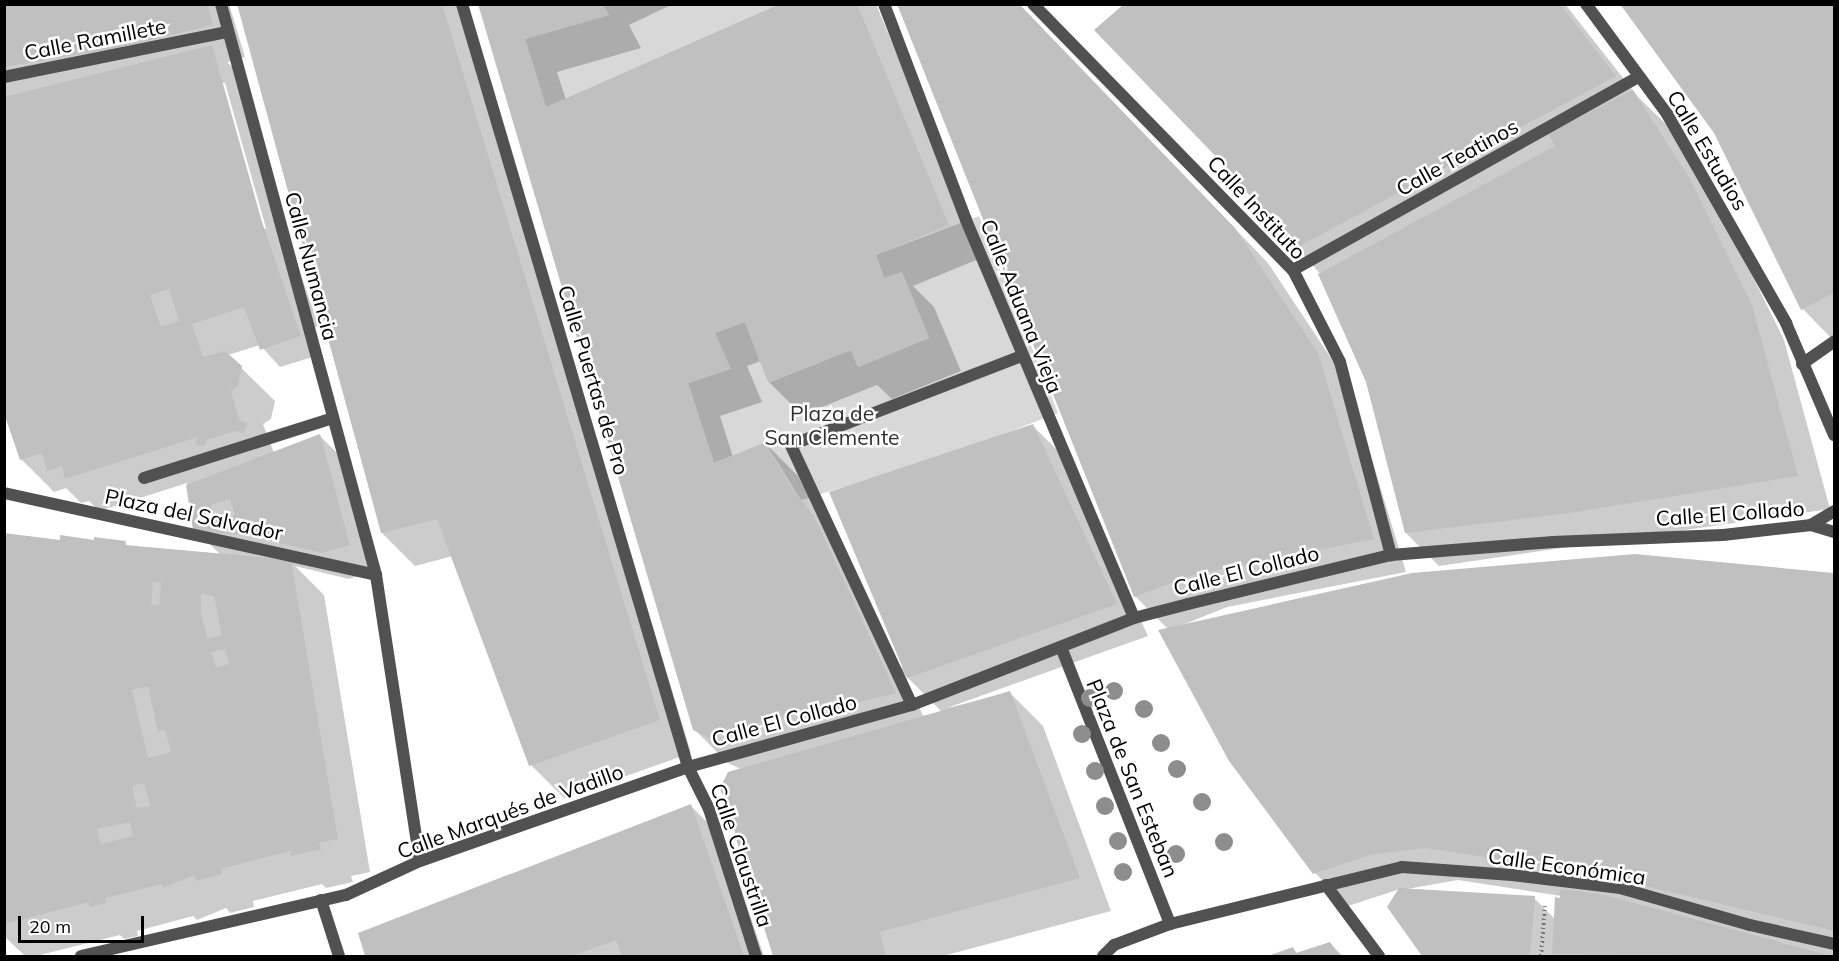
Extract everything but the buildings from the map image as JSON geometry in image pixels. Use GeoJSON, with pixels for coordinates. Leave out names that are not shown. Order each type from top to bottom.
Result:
{"type":"FeatureCollection","features":[{"type":"Feature","properties":{"kind":"street","name":"Calle Numancia"},"geometry":{"type":"LineString","coordinates":[[221,4],[376,575],[420,861]]}},
{"type":"Feature","properties":{"kind":"street","name":"Calle Puertas de Pro"},"geometry":{"type":"LineString","coordinates":[[462,4],[688,767]]}},
{"type":"Feature","properties":{"kind":"street","name":"Calle Aduana Vieja"},"geometry":{"type":"LineString","coordinates":[[885,4],[966,220],[1134,618]]}},
{"type":"Feature","properties":{"kind":"street","name":"Calle Instituto"},"geometry":{"type":"LineString","coordinates":[[1033,4],[1293,270],[1340,362],[1391,555]]}},
{"type":"Feature","properties":{"kind":"street","name":"Calle Estudios"},"geometry":{"type":"LineString","coordinates":[[1586,4],[1667,114],[1786,323],[1834,435]]}},
{"type":"Feature","properties":{"kind":"street","name":"Calle Ramillete"},"geometry":{"type":"LineString","coordinates":[[4,77],[228,32]]}},
{"type":"Feature","properties":{"kind":"street","name":"Calle Teatinos"},"geometry":{"type":"LineString","coordinates":[[1293,270],[1640,77]]}},
{"type":"Feature","properties":{"kind":"street"},"geometry":{"type":"LineString","coordinates":[[1802,364],[1834,342]]}},
{"type":"Feature","properties":{"kind":"street"},"geometry":{"type":"LineString","coordinates":[[912,705],[791,445],[1022,356]]}},
{"type":"Feature","properties":{"kind":"street"},"geometry":{"type":"LineString","coordinates":[[144,478],[333,418]]}},
{"type":"Feature","properties":{"kind":"street","name":"Plaza del Salvador"},"geometry":{"type":"LineString","coordinates":[[4,493],[376,575]]}},
{"type":"Feature","properties":{"kind":"street"},"geometry":{"type":"LineString","coordinates":[[1811,525],[1834,512]]}},
{"type":"Feature","properties":{"kind":"street","name":"Calle El Collado"},"geometry":{"type":"LineString","coordinates":[[688,767],[912,705],[1134,618],[1391,555],[1553,542],[1723,535],[1811,525],[1834,532]]}},
{"type":"Feature","properties":{"kind":"street","name":"Plaza de San Esteban"},"geometry":{"type":"LineString","coordinates":[[1060,647],[1170,924]]}},
{"type":"Feature","properties":{"kind":"street","name":"Calle Marqués de Vadillo"},"geometry":{"type":"LineString","coordinates":[[81,957],[346,895],[420,861],[688,767]]}},
{"type":"Feature","properties":{"kind":"street","name":"Calle Claustrilla"},"geometry":{"type":"LineString","coordinates":[[688,767],[709,809],[756,957]]}},
{"type":"Feature","properties":{"kind":"street","name":"Calle Económica"},"geometry":{"type":"LineString","coordinates":[[1326,885],[1402,867],[1548,879],[1620,888],[1750,926],[1834,944]]}},
{"type":"Feature","properties":{"kind":"street"},"geometry":{"type":"LineString","coordinates":[[1103,957],[1114,945],[1170,924],[1326,885],[1379,957]]}},
{"type":"Feature","properties":{"kind":"street"},"geometry":{"type":"LineString","coordinates":[[321,900],[339,957]]}},
{"type":"Feature","properties":{"kind":"path"},"geometry":{"type":"LineString","coordinates":[[1541,957],[1548,879]]}},
{"type":"Feature","properties":{"kind":"green space"},"geometry":{"type":"Polygon","coordinates":[[[603,5],[780,5],[546,107],[525,39],[609,15],[603,5]]]}},
{"type":"Feature","properties":{"kind":"green space","name":"Plaza de San Clemente"},"geometry":{"type":"Polygon","coordinates":[[[979,216],[1058,413],[952,454],[801,500],[765,442],[714,463],[688,383],[730,369],[715,333],[745,322],[768,383],[851,350],[858,367],[929,338],[902,272],[884,278],[876,255],[979,216]]]}}]}
